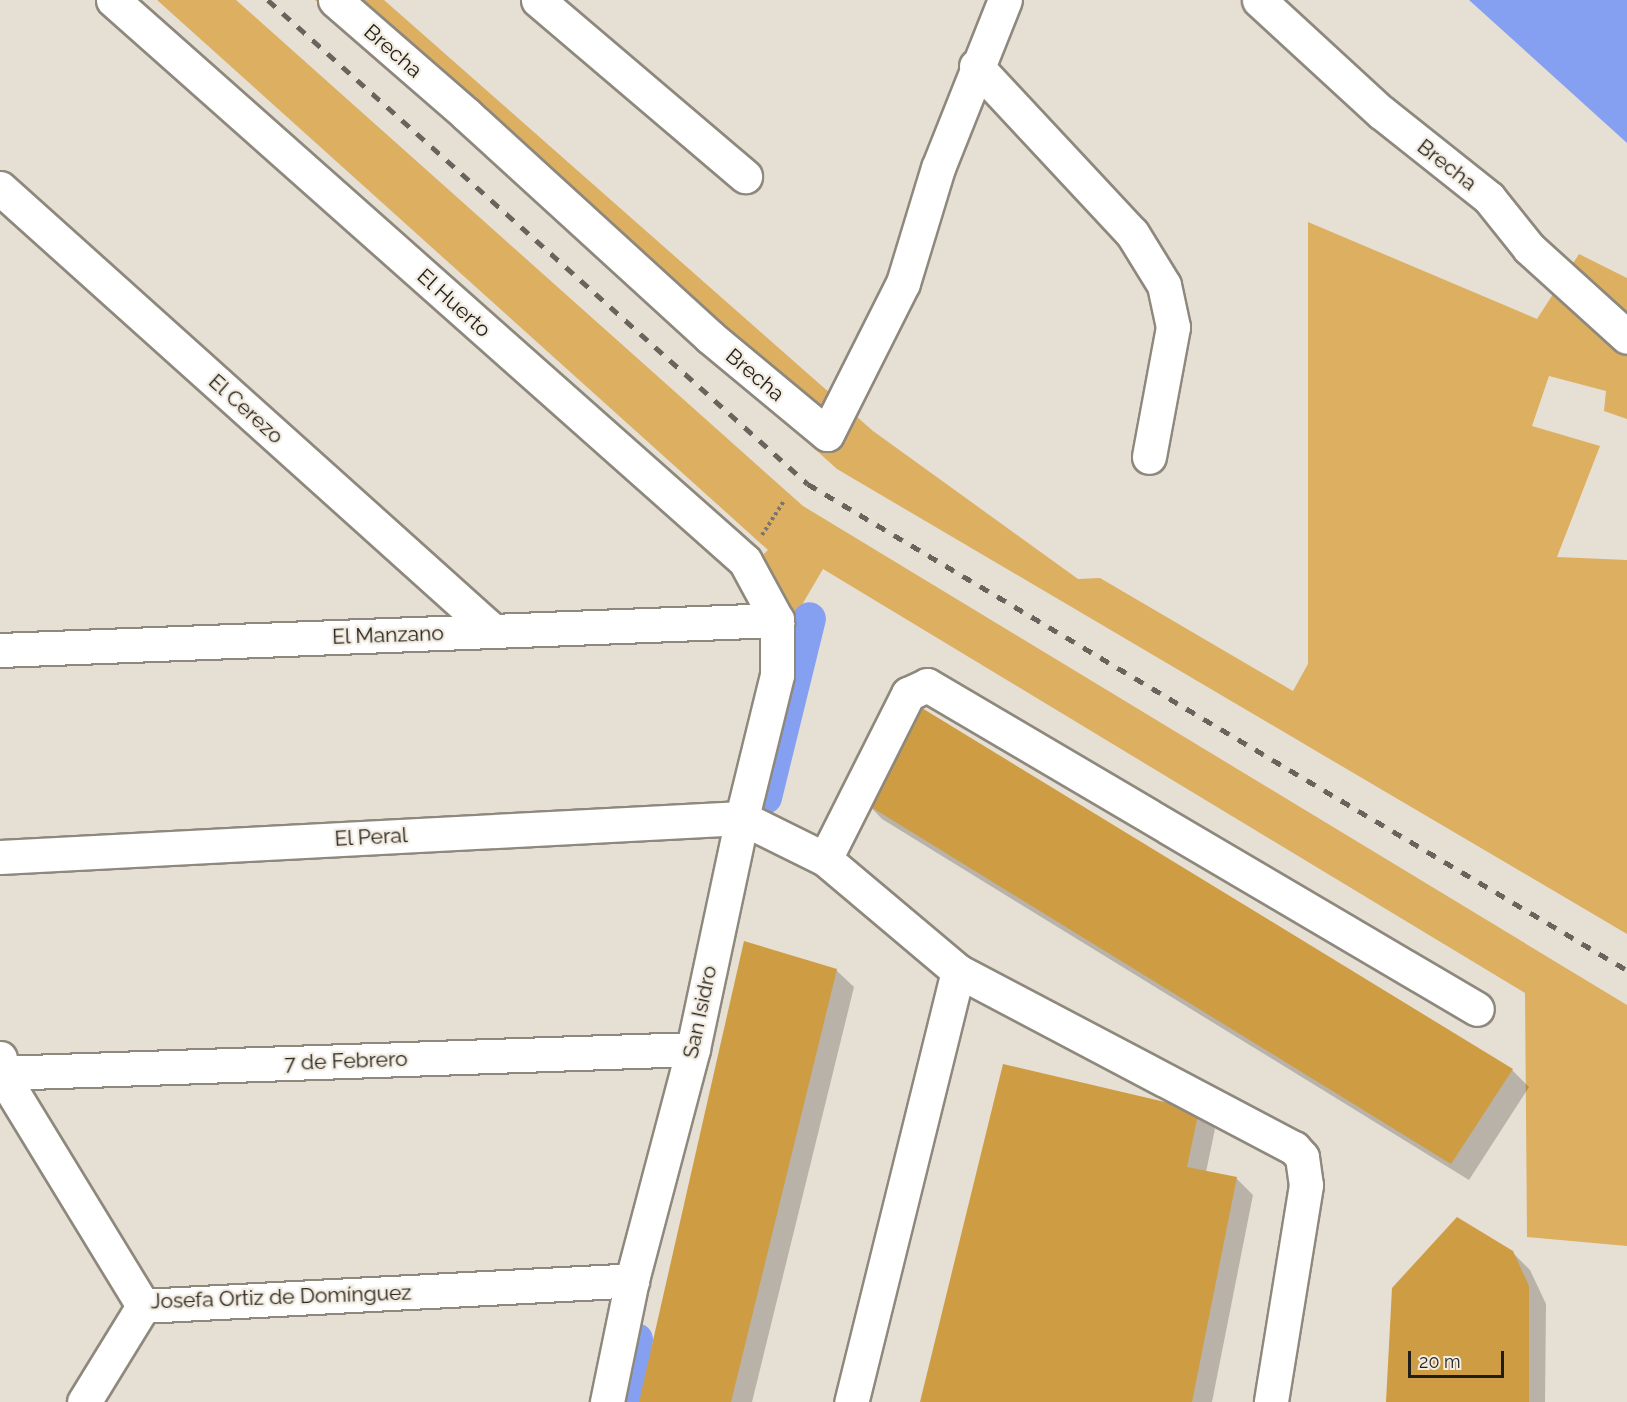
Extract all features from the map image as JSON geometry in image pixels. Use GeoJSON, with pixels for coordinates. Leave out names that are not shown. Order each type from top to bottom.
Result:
{"type":"FeatureCollection","features":[{"type":"Feature","properties":{"kind":"street","name":"El Huerto"},"geometry":{"type":"LineString","coordinates":[[113,0],[745,561],[777,620]]}},
{"type":"Feature","properties":{"kind":"street","name":"Brecha"},"geometry":{"type":"LineString","coordinates":[[335,0],[466,114],[710,337],[827,434],[903,283],[938,168],[976,66],[1005,0]]}},
{"type":"Feature","properties":{"kind":"street"},"geometry":{"type":"LineString","coordinates":[[538,0],[745,176]]}},
{"type":"Feature","properties":{"kind":"street","name":"Brecha"},"geometry":{"type":"LineString","coordinates":[[1259,0],[1381,112],[1489,198],[1529,248],[1627,337]]}},
{"type":"Feature","properties":{"kind":"street"},"geometry":{"type":"LineString","coordinates":[[976,66],[1132,234],[1164,285],[1173,327],[1149,457]]}},
{"type":"Feature","properties":{"kind":"street","name":"El Cerezo"},"geometry":{"type":"LineString","coordinates":[[0,188],[493,631]]}},
{"type":"Feature","properties":{"kind":"street","name":"El Manzano"},"geometry":{"type":"LineString","coordinates":[[0,650],[777,620]]}},
{"type":"Feature","properties":{"kind":"street","name":"San Isidro"},"geometry":{"type":"LineString","coordinates":[[607,1402],[632,1280],[693,1049],[742,818],[777,675],[777,620]]}},
{"type":"Feature","properties":{"kind":"street"},"geometry":{"type":"LineString","coordinates":[[825,859],[908,694],[927,685],[1477,1009]]}},
{"type":"Feature","properties":{"kind":"street"},"geometry":{"type":"LineString","coordinates":[[742,818],[825,859],[958,971],[1294,1148],[1302,1157],[1306,1185],[1271,1402]]}},
{"type":"Feature","properties":{"kind":"street","name":"El Peral"},"geometry":{"type":"LineString","coordinates":[[0,856],[742,818]]}},
{"type":"Feature","properties":{"kind":"street"},"geometry":{"type":"LineString","coordinates":[[851,1402],[958,971]]}},
{"type":"Feature","properties":{"kind":"street","name":"7 de Febrero"},"geometry":{"type":"LineString","coordinates":[[0,1068],[693,1049]]}},
{"type":"Feature","properties":{"kind":"street","name":"Josefa Ortiz de Domínguez"},"geometry":{"type":"LineString","coordinates":[[0,1068],[143,1306],[632,1280]]}},
{"type":"Feature","properties":{"kind":"street"},"geometry":{"type":"LineString","coordinates":[[84,1402],[143,1306]]}},
{"type":"Feature","properties":{"kind":"shaded area"},"geometry":{"type":"Polygon","coordinates":[[[157,0],[236,0],[803,506],[1627,1005],[1627,1246],[1527,1237],[1525,993],[823,569],[796,615],[748,569],[768,550],[157,0]]]}},
{"type":"Feature","properties":{"kind":"shaded area"},"geometry":{"type":"Polygon","coordinates":[[[315,0],[384,0],[873,431],[1078,579],[1100,578],[1293,691],[1308,664],[1308,222],[1537,319],[1579,254],[1627,278],[1627,419],[1604,411],[1606,391],[1549,376],[1532,426],[1600,446],[1557,557],[1627,560],[1627,934],[837,469],[315,0]]]}},
{"type":"Feature","properties":{"kind":"water"},"geometry":{"type":"Polygon","coordinates":[[[1469,0],[1627,0],[1627,143],[1469,0]]]}},
{"type":"Feature","properties":{"kind":"building"},"geometry":{"type":"Polygon","coordinates":[[[917,705],[1513,1069],[1451,1164],[863,802],[917,705]]]}},
{"type":"Feature","properties":{"kind":"building"},"geometry":{"type":"Polygon","coordinates":[[[744,941],[837,969],[731,1402],[639,1402],[744,941]]]}},
{"type":"Feature","properties":{"kind":"building"},"geometry":{"type":"Polygon","coordinates":[[[1003,1064],[1199,1110],[1187,1167],[1237,1177],[1192,1402],[920,1402],[1003,1064]]]}},
{"type":"Feature","properties":{"kind":"building"},"geometry":{"type":"Polygon","coordinates":[[[1457,1217],[1513,1251],[1529,1286],[1529,1402],[1386,1402],[1392,1288],[1457,1217]]]}},
{"type":"Feature","properties":{"kind":"waterway"},"geometry":{"type":"LineString","coordinates":[[765,797],[809,618]]}},
{"type":"Feature","properties":{"kind":"waterway"},"geometry":{"type":"LineString","coordinates":[[624,1402],[636,1339]]}},
{"type":"Feature","properties":{"kind":"railway"},"geometry":{"type":"LineString","coordinates":[[268,0],[808,484],[1627,970]]}}]}
